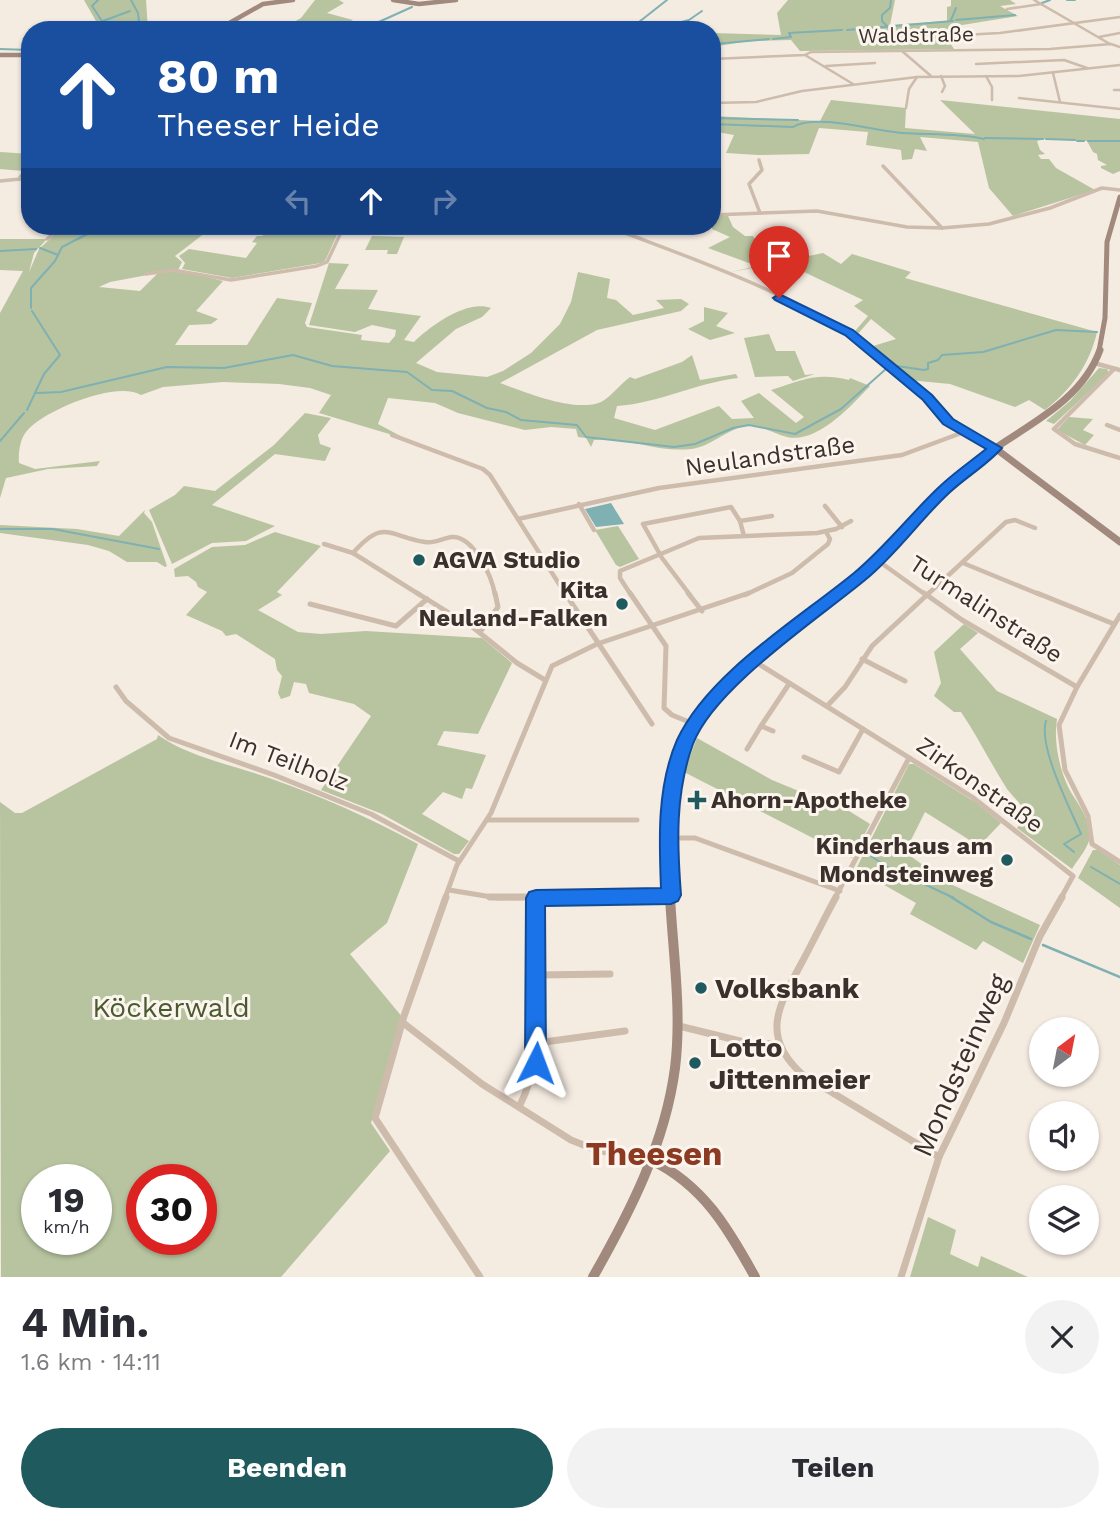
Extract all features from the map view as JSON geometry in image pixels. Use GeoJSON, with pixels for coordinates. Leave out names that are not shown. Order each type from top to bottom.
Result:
{"type":"FeatureCollection","features":[{"type":"Feature","properties":{"kind":"main road"},"geometry":{"type":"LineString","coordinates":[[233,21],[263,4],[293,0]]}},
{"type":"Feature","properties":{"kind":"main road"},"geometry":{"type":"LineString","coordinates":[[393,0],[419,4],[456,0]]}},
{"type":"Feature","properties":{"kind":"main road"},"geometry":{"type":"LineString","coordinates":[[0,55],[21,55]]}},
{"type":"Feature","properties":{"kind":"main road"},"geometry":{"type":"LineString","coordinates":[[593,1277],[630,1210],[651,1160],[672,1085],[678,1026],[668,838],[674,778],[694,724],[710,701],[754,661],[834,599],[877,560],[944,490],[995,448],[1059,405],[1076,388],[1094,363],[1103,340],[1106,320],[1104,274],[1107,240],[1120,197]]}},
{"type":"Feature","properties":{"kind":"main road"},"geometry":{"type":"LineString","coordinates":[[995,448],[1120,542]]}},
{"type":"Feature","properties":{"kind":"main road"},"geometry":{"type":"LineString","coordinates":[[651,1160],[677,1172],[706,1196],[755,1277]]}},
{"type":"Feature","properties":{"kind":"street"},"geometry":{"type":"LineString","coordinates":[[1034,0],[1111,44]]}},
{"type":"Feature","properties":{"kind":"street"},"geometry":{"type":"LineString","coordinates":[[1007,9],[1041,4]]}},
{"type":"Feature","properties":{"kind":"street"},"geometry":{"type":"LineString","coordinates":[[972,50],[963,35],[1000,33],[1120,17]]}},
{"type":"Feature","properties":{"kind":"street"},"geometry":{"type":"LineString","coordinates":[[1099,37],[1120,33]]}},
{"type":"Feature","properties":{"kind":"street","name":"Waldstraße"},"geometry":{"type":"LineString","coordinates":[[721,59],[805,55],[811,52],[1050,49],[1111,44],[1120,47]]}},
{"type":"Feature","properties":{"kind":"street"},"geometry":{"type":"LineString","coordinates":[[901,51],[931,76]]}},
{"type":"Feature","properties":{"kind":"street"},"geometry":{"type":"LineString","coordinates":[[805,55],[854,84]]}},
{"type":"Feature","properties":{"kind":"street"},"geometry":{"type":"LineString","coordinates":[[976,64],[1064,60],[1090,69]]}},
{"type":"Feature","properties":{"kind":"street"},"geometry":{"type":"LineString","coordinates":[[824,66],[875,63]]}},
{"type":"Feature","properties":{"kind":"street"},"geometry":{"type":"LineString","coordinates":[[721,103],[756,102],[802,91],[918,77],[1053,73],[1120,65]]}},
{"type":"Feature","properties":{"kind":"street"},"geometry":{"type":"LineString","coordinates":[[1053,73],[1058,86],[1059,102]]}},
{"type":"Feature","properties":{"kind":"street"},"geometry":{"type":"LineString","coordinates":[[941,76],[945,86],[942,93]]}},
{"type":"Feature","properties":{"kind":"street"},"geometry":{"type":"LineString","coordinates":[[986,76],[992,87],[992,100]]}},
{"type":"Feature","properties":{"kind":"street"},"geometry":{"type":"LineString","coordinates":[[906,108],[909,89],[918,77]]}},
{"type":"Feature","properties":{"kind":"street"},"geometry":{"type":"LineString","coordinates":[[1114,90],[1120,90]]}},
{"type":"Feature","properties":{"kind":"street"},"geometry":{"type":"LineString","coordinates":[[1019,98],[1120,109]]}},
{"type":"Feature","properties":{"kind":"street"},"geometry":{"type":"LineString","coordinates":[[759,159],[762,170],[749,184],[760,213]]}},
{"type":"Feature","properties":{"kind":"street"},"geometry":{"type":"LineString","coordinates":[[883,166],[942,228]]}},
{"type":"Feature","properties":{"kind":"street"},"geometry":{"type":"LineString","coordinates":[[0,181],[21,179]]}},
{"type":"Feature","properties":{"kind":"street"},"geometry":{"type":"LineString","coordinates":[[721,215],[826,212],[907,226],[942,228],[989,224],[1050,208],[1102,188],[1120,190]]}},
{"type":"Feature","properties":{"kind":"street"},"geometry":{"type":"LineString","coordinates":[[47,240],[52,235]]}},
{"type":"Feature","properties":{"kind":"street"},"geometry":{"type":"LineString","coordinates":[[146,274],[173,270],[231,280],[317,266],[327,262],[340,235]]}},
{"type":"Feature","properties":{"kind":"street"},"geometry":{"type":"LineString","coordinates":[[630,235],[729,273],[844,330],[928,398],[942,416],[964,432],[995,448]]}},
{"type":"Feature","properties":{"kind":"street"},"geometry":{"type":"LineString","coordinates":[[1094,363],[1117,370],[1054,429],[1058,435],[1076,443],[1120,458]]}},
{"type":"Feature","properties":{"kind":"street"},"geometry":{"type":"LineString","coordinates":[[1107,425],[1120,430]]}},
{"type":"Feature","properties":{"kind":"street","name":"Neulandstraße"},"geometry":{"type":"LineString","coordinates":[[518,519],[659,488],[902,455],[964,432]]}},
{"type":"Feature","properties":{"kind":"street"},"geometry":{"type":"LineString","coordinates":[[392,435],[487,471],[597,644],[652,724]]}},
{"type":"Feature","properties":{"kind":"street"},"geometry":{"type":"LineString","coordinates":[[579,504],[594,530]]}},
{"type":"Feature","properties":{"kind":"street"},"geometry":{"type":"LineString","coordinates":[[702,611],[642,527],[645,522],[726,506],[734,509],[744,536]]}},
{"type":"Feature","properties":{"kind":"street"},"geometry":{"type":"LineString","coordinates":[[825,506],[842,527]]}},
{"type":"Feature","properties":{"kind":"street"},"geometry":{"type":"LineString","coordinates":[[740,521],[772,516]]}},
{"type":"Feature","properties":{"kind":"street"},"geometry":{"type":"LineString","coordinates":[[694,724],[672,715],[664,708],[667,650],[655,626],[619,574],[624,569],[699,538],[826,532],[851,521]]}},
{"type":"Feature","properties":{"kind":"street"},"geometry":{"type":"LineString","coordinates":[[827,706],[845,687],[862,659],[894,625],[1009,521],[1020,521],[1035,528]]}},
{"type":"Feature","properties":{"kind":"street"},"geometry":{"type":"LineString","coordinates":[[353,553],[368,536],[388,531],[428,543],[455,537],[465,540],[493,583],[498,607],[480,632]]}},
{"type":"Feature","properties":{"kind":"street"},"geometry":{"type":"LineString","coordinates":[[480,1277],[375,1118],[402,1022],[459,861],[487,820],[554,664],[597,644],[736,600],[796,571],[830,541],[826,532]]}},
{"type":"Feature","properties":{"kind":"street"},"geometry":{"type":"LineString","coordinates":[[324,544],[353,553],[480,632],[517,663],[545,680]]}},
{"type":"Feature","properties":{"kind":"street","name":"Turmalinstraße"},"geometry":{"type":"LineString","coordinates":[[877,560],[975,628],[1077,687]]}},
{"type":"Feature","properties":{"kind":"street"},"geometry":{"type":"LineString","coordinates":[[963,563],[1114,624]]}},
{"type":"Feature","properties":{"kind":"street"},"geometry":{"type":"LineString","coordinates":[[310,604],[396,626],[427,599]]}},
{"type":"Feature","properties":{"kind":"street"},"geometry":{"type":"LineString","coordinates":[[1120,615],[1060,721],[1060,744],[1066,774],[1088,816],[1092,844],[1120,862]]}},
{"type":"Feature","properties":{"kind":"street"},"geometry":{"type":"LineString","coordinates":[[862,659],[905,681]]}},
{"type":"Feature","properties":{"kind":"street","name":"Zirkonstraße"},"geometry":{"type":"LineString","coordinates":[[754,661],[972,797],[1073,876]]}},
{"type":"Feature","properties":{"kind":"street"},"geometry":{"type":"LineString","coordinates":[[747,749],[789,684]]}},
{"type":"Feature","properties":{"kind":"street","name":"Im Teilholz"},"geometry":{"type":"LineString","coordinates":[[116,687],[125,701],[169,738],[274,775],[371,814],[459,861]]}},
{"type":"Feature","properties":{"kind":"street"},"geometry":{"type":"LineString","coordinates":[[761,726],[773,731]]}},
{"type":"Feature","properties":{"kind":"street"},"geometry":{"type":"LineString","coordinates":[[804,757],[839,772],[863,729]]}},
{"type":"Feature","properties":{"kind":"street"},"geometry":{"type":"LineString","coordinates":[[909,758],[781,1002],[775,1021],[778,1044],[788,1060],[803,1075],[939,1157]]}},
{"type":"Feature","properties":{"kind":"street"},"geometry":{"type":"LineString","coordinates":[[487,820],[638,820]]}},
{"type":"Feature","properties":{"kind":"street"},"geometry":{"type":"LineString","coordinates":[[668,838],[695,838],[840,891]]}},
{"type":"Feature","properties":{"kind":"street","name":"Mondsteinweg"},"geometry":{"type":"LineString","coordinates":[[901,1277],[939,1157],[1004,1023],[1040,936],[1073,876]]}},
{"type":"Feature","properties":{"kind":"street"},"geometry":{"type":"LineString","coordinates":[[449,890],[494,898],[671,895]]}},
{"type":"Feature","properties":{"kind":"street"},"geometry":{"type":"LineString","coordinates":[[519,1107],[530,1086],[537,1043],[536,898]]}},
{"type":"Feature","properties":{"kind":"street"},"geometry":{"type":"LineString","coordinates":[[537,975],[610,974]]}},
{"type":"Feature","properties":{"kind":"street"},"geometry":{"type":"LineString","coordinates":[[402,1022],[472,1077],[585,1147],[651,1160]]}},
{"type":"Feature","properties":{"kind":"street"},"geometry":{"type":"LineString","coordinates":[[678,1026],[748,1043],[778,1044]]}},
{"type":"Feature","properties":{"kind":"street"},"geometry":{"type":"LineString","coordinates":[[537,1043],[625,1031]]}},
{"type":"Feature","properties":{"kind":"green space"},"geometry":{"type":"Polygon","coordinates":[[[84,0],[146,0],[147,21],[96,21],[84,0]]]}},
{"type":"Feature","properties":{"kind":"green space"},"geometry":{"type":"Polygon","coordinates":[[[315,0],[339,0],[344,3],[327,13],[353,20],[296,21],[315,0]]]}},
{"type":"Feature","properties":{"kind":"green space"},"geometry":{"type":"Polygon","coordinates":[[[788,0],[895,0],[890,25],[947,21],[947,7],[951,6],[951,0],[1010,0],[1016,4],[1000,6],[1018,16],[956,26],[958,32],[943,32],[954,49],[800,51],[791,40],[749,41],[721,46],[721,33],[781,35],[777,13],[788,0]]]}},
{"type":"Feature","properties":{"kind":"green space"},"geometry":{"type":"Polygon","coordinates":[[[831,100],[906,108],[905,128],[975,134],[940,100],[1120,119],[1120,171],[1113,174],[1101,168],[1107,165],[1098,160],[1097,154],[1087,141],[1037,141],[1040,150],[1045,154],[1038,155],[1041,159],[1049,159],[1056,168],[1095,190],[1013,216],[989,188],[978,142],[920,137],[927,151],[915,149],[912,159],[902,160],[901,150],[866,145],[868,132],[819,128],[809,154],[758,155],[726,153],[734,135],[721,133],[721,116],[820,121],[831,100]]]}},
{"type":"Feature","properties":{"kind":"green space"},"geometry":{"type":"Polygon","coordinates":[[[0,152],[21,153],[21,171],[0,169],[0,152]]]}},
{"type":"Feature","properties":{"kind":"green space"},"geometry":{"type":"Polygon","coordinates":[[[721,216],[728,216],[733,227],[745,236],[753,236],[760,250],[798,248],[804,257],[823,253],[841,264],[852,254],[911,272],[905,278],[1097,332],[1094,344],[1078,376],[1045,410],[1029,400],[1015,407],[950,384],[909,380],[870,347],[896,339],[871,319],[856,336],[849,330],[855,331],[868,316],[854,306],[863,300],[783,262],[731,272],[757,266],[708,248],[730,237],[721,233],[721,216]]]}},
{"type":"Feature","properties":{"kind":"green space"},"geometry":{"type":"Polygon","coordinates":[[[54,235],[202,235],[175,256],[182,262],[178,270],[223,281],[196,311],[218,319],[211,324],[189,325],[175,345],[247,345],[277,298],[312,303],[305,323],[307,327],[362,335],[361,340],[389,343],[396,330],[372,325],[355,332],[309,325],[329,263],[349,264],[335,289],[378,290],[368,309],[421,316],[404,340],[414,342],[439,322],[460,311],[481,306],[491,308],[482,317],[456,329],[416,363],[437,372],[487,377],[503,371],[531,353],[560,324],[571,302],[578,272],[610,279],[607,298],[616,300],[633,315],[664,308],[656,300],[681,299],[689,304],[681,311],[597,330],[500,383],[550,400],[590,405],[605,400],[630,377],[635,379],[682,362],[692,355],[700,380],[736,374],[738,378],[648,401],[617,406],[614,418],[655,430],[719,406],[732,419],[754,418],[741,401],[759,393],[796,423],[804,417],[771,390],[818,377],[850,378],[870,386],[833,422],[810,435],[787,437],[750,425],[731,431],[698,448],[679,450],[606,439],[594,440],[591,447],[586,438],[578,437],[576,429],[551,427],[525,430],[458,413],[435,403],[388,398],[378,424],[406,439],[319,413],[331,395],[310,388],[279,384],[223,382],[163,387],[141,395],[130,391],[115,392],[80,400],[47,415],[26,432],[19,451],[19,463],[35,469],[100,461],[97,466],[48,469],[6,478],[0,498],[0,313],[23,271],[0,270],[0,239],[47,239],[34,253],[29,272],[39,249],[54,235]],[[158,273],[110,282],[99,287],[140,291],[158,273]]]}},
{"type":"Feature","properties":{"kind":"green space"},"geometry":{"type":"Polygon","coordinates":[[[337,235],[325,261],[321,263],[232,278],[182,269],[185,263],[179,256],[189,249],[246,258],[257,243],[252,242],[257,236],[337,235]]]}},
{"type":"Feature","properties":{"kind":"green space"},"geometry":{"type":"Polygon","coordinates":[[[372,236],[404,237],[397,254],[387,254],[388,250],[365,250],[372,236]]]}},
{"type":"Feature","properties":{"kind":"green space"},"geometry":{"type":"Polygon","coordinates":[[[704,307],[728,313],[716,326],[735,333],[710,340],[688,329],[704,321],[704,307]]]}},
{"type":"Feature","properties":{"kind":"green space"},"geometry":{"type":"Polygon","coordinates":[[[769,334],[776,351],[795,351],[805,375],[815,374],[793,381],[788,376],[755,377],[744,338],[769,334]]]}},
{"type":"Feature","properties":{"kind":"green space"},"geometry":{"type":"Polygon","coordinates":[[[1099,368],[1107,369],[1109,373],[1054,424],[1046,421],[1070,401],[1099,368]]]}},
{"type":"Feature","properties":{"kind":"green space"},"geometry":{"type":"Polygon","coordinates":[[[305,413],[331,418],[318,435],[320,444],[331,448],[325,461],[275,454],[212,505],[275,526],[246,541],[212,543],[172,564],[149,510],[175,495],[184,486],[215,491],[274,445],[305,413]]]}},
{"type":"Feature","properties":{"kind":"green space"},"geometry":{"type":"Polygon","coordinates":[[[1069,417],[1093,419],[1083,430],[1094,435],[1085,445],[1057,430],[1069,417]]]}},
{"type":"Feature","properties":{"kind":"green space"},"geometry":{"type":"Polygon","coordinates":[[[145,510],[144,513],[152,522],[167,566],[165,567],[157,562],[127,562],[109,551],[88,545],[0,533],[0,525],[77,529],[119,536],[145,510]]]}},
{"type":"Feature","properties":{"kind":"green space"},"geometry":{"type":"Polygon","coordinates":[[[618,526],[639,559],[620,567],[616,565],[595,530],[618,526]]]}},
{"type":"Feature","properties":{"kind":"green space"},"geometry":{"type":"Polygon","coordinates":[[[275,532],[321,546],[277,592],[282,595],[258,610],[298,632],[321,634],[366,631],[482,638],[512,663],[478,734],[444,731],[437,745],[486,755],[472,789],[466,788],[462,799],[443,792],[422,814],[469,841],[459,854],[454,854],[382,814],[321,790],[371,716],[354,704],[309,693],[306,684],[294,682],[290,696],[281,699],[278,693],[282,676],[277,670],[275,659],[236,634],[226,636],[222,631],[186,615],[207,592],[188,576],[175,577],[174,569],[212,547],[245,545],[275,532]]]}},
{"type":"Feature","properties":{"kind":"green space"},"geometry":{"type":"Polygon","coordinates":[[[964,624],[978,633],[960,649],[997,691],[1057,719],[1056,738],[1061,768],[1086,818],[1090,835],[1086,848],[1072,869],[1017,828],[1027,815],[1025,811],[1007,789],[961,712],[954,712],[934,696],[941,683],[934,652],[964,624]]]}},
{"type":"Feature","properties":{"kind":"green space","name":"Köckerwald"},"geometry":{"type":"Polygon","coordinates":[[[158,735],[197,755],[307,792],[418,844],[387,923],[350,954],[403,1018],[371,1123],[390,1151],[281,1277],[1,1277],[0,802],[15,813],[22,813],[157,739],[158,735]]]}},
{"type":"Feature","properties":{"kind":"green space"},"geometry":{"type":"Polygon","coordinates":[[[697,738],[772,780],[823,801],[828,798],[870,824],[852,858],[684,772],[697,738]]]}},
{"type":"Feature","properties":{"kind":"green space"},"geometry":{"type":"Polygon","coordinates":[[[909,764],[914,764],[975,802],[1001,823],[979,846],[925,812],[905,852],[946,882],[1040,925],[1023,963],[983,941],[976,950],[910,914],[916,903],[856,869],[909,764]]]}},
{"type":"Feature","properties":{"kind":"green space"},"geometry":{"type":"Polygon","coordinates":[[[1093,850],[1098,850],[1120,865],[1120,908],[1078,878],[1093,850]]]}},
{"type":"Feature","properties":{"kind":"green space"},"geometry":{"type":"Polygon","coordinates":[[[928,1217],[956,1230],[950,1254],[978,1267],[981,1256],[1028,1277],[910,1277],[928,1217]]]}},
{"type":"Feature","properties":{"kind":"water"},"geometry":{"type":"Polygon","coordinates":[[[611,503],[624,524],[596,527],[585,509],[611,503]]]}},
{"type":"Feature","properties":{"kind":"waterway"},"geometry":{"type":"LineString","coordinates":[[98,0],[92,6],[102,21]]}},
{"type":"Feature","properties":{"kind":"waterway"},"geometry":{"type":"LineString","coordinates":[[131,0],[139,21]]}},
{"type":"Feature","properties":{"kind":"waterway"},"geometry":{"type":"LineString","coordinates":[[640,21],[667,0]]}},
{"type":"Feature","properties":{"kind":"waterway"},"geometry":{"type":"LineString","coordinates":[[888,27],[882,21],[882,15],[890,8],[891,0]]}},
{"type":"Feature","properties":{"kind":"waterway"},"geometry":{"type":"LineString","coordinates":[[1042,3],[1050,0]]}},
{"type":"Feature","properties":{"kind":"waterway"},"geometry":{"type":"LineString","coordinates":[[1067,0],[1075,0]]}},
{"type":"Feature","properties":{"kind":"waterway"},"geometry":{"type":"LineString","coordinates":[[381,21],[412,7]]}},
{"type":"Feature","properties":{"kind":"waterway"},"geometry":{"type":"LineString","coordinates":[[951,20],[956,8]]}},
{"type":"Feature","properties":{"kind":"waterway"},"geometry":{"type":"LineString","coordinates":[[103,21],[130,11]]}},
{"type":"Feature","properties":{"kind":"waterway"},"geometry":{"type":"LineString","coordinates":[[685,21],[702,11]]}},
{"type":"Feature","properties":{"kind":"waterway"},"geometry":{"type":"LineString","coordinates":[[956,20],[1015,15]]}},
{"type":"Feature","properties":{"kind":"waterway"},"geometry":{"type":"LineString","coordinates":[[888,27],[953,21]]}},
{"type":"Feature","properties":{"kind":"waterway"},"geometry":{"type":"LineString","coordinates":[[847,30],[888,27]]}},
{"type":"Feature","properties":{"kind":"waterway"},"geometry":{"type":"LineString","coordinates":[[773,39],[791,37],[789,33],[842,30]]}},
{"type":"Feature","properties":{"kind":"waterway"},"geometry":{"type":"LineString","coordinates":[[721,43],[769,39]]}},
{"type":"Feature","properties":{"kind":"waterway"},"geometry":{"type":"LineString","coordinates":[[0,49],[21,50]]}},
{"type":"Feature","properties":{"kind":"waterway"},"geometry":{"type":"LineString","coordinates":[[721,118],[798,120]]}},
{"type":"Feature","properties":{"kind":"waterway"},"geometry":{"type":"LineString","coordinates":[[721,124],[793,127],[803,123],[830,122],[902,133],[984,139]]}},
{"type":"Feature","properties":{"kind":"waterway"},"geometry":{"type":"LineString","coordinates":[[985,138],[1043,139]]}},
{"type":"Feature","properties":{"kind":"waterway"},"geometry":{"type":"LineString","coordinates":[[1046,139],[1075,140]]}},
{"type":"Feature","properties":{"kind":"waterway"},"geometry":{"type":"LineString","coordinates":[[1077,141],[1084,141]]}},
{"type":"Feature","properties":{"kind":"waterway"},"geometry":{"type":"LineString","coordinates":[[1088,141],[1120,141]]}},
{"type":"Feature","properties":{"kind":"waterway"},"geometry":{"type":"LineString","coordinates":[[58,255],[62,247],[85,235]]}},
{"type":"Feature","properties":{"kind":"waterway"},"geometry":{"type":"LineString","coordinates":[[40,248],[58,255]]}},
{"type":"Feature","properties":{"kind":"waterway"},"geometry":{"type":"LineString","coordinates":[[0,251],[36,249]]}},
{"type":"Feature","properties":{"kind":"waterway"},"geometry":{"type":"LineString","coordinates":[[31,308],[31,288],[58,255]]}},
{"type":"Feature","properties":{"kind":"waterway"},"geometry":{"type":"LineString","coordinates":[[27,410],[44,374],[60,355],[32,311]]}},
{"type":"Feature","properties":{"kind":"waterway"},"geometry":{"type":"LineString","coordinates":[[897,366],[924,370],[928,369],[928,363],[938,360],[942,355],[983,352],[1056,330],[1097,332]]}},
{"type":"Feature","properties":{"kind":"waterway"},"geometry":{"type":"LineString","coordinates":[[37,393],[61,392],[167,367],[224,368],[293,355],[332,366],[407,372],[432,390],[452,391],[487,408],[506,412],[521,420],[577,425],[586,437],[674,447],[695,444],[733,428],[749,425],[795,434],[841,409],[887,368]]}},
{"type":"Feature","properties":{"kind":"waterway"},"geometry":{"type":"LineString","coordinates":[[0,441],[24,413]]}},
{"type":"Feature","properties":{"kind":"waterway"},"geometry":{"type":"LineString","coordinates":[[0,529],[53,529],[159,549]]}},
{"type":"Feature","properties":{"kind":"waterway"},"geometry":{"type":"LineString","coordinates":[[1046,721],[1045,732],[1051,761],[1081,834],[1064,844],[1074,852]]}},
{"type":"Feature","properties":{"kind":"waterway"},"geometry":{"type":"LineString","coordinates":[[866,853],[894,871],[913,875],[924,884],[954,898]]}},
{"type":"Feature","properties":{"kind":"waterway"},"geometry":{"type":"LineString","coordinates":[[1091,867],[1120,884]]}},
{"type":"Feature","properties":{"kind":"waterway"},"geometry":{"type":"LineString","coordinates":[[951,897],[991,922],[1031,939]]}},
{"type":"Feature","properties":{"kind":"waterway"},"geometry":{"type":"LineString","coordinates":[[1043,945],[1120,977]]}},
{"type":"Feature","properties":{"kind":"place","name":"AGVA Studio"},"geometry":{"type":"Point","coordinates":[419,560]}},
{"type":"Feature","properties":{"kind":"place","name":"Kita Neuland-Falken"},"geometry":{"type":"Point","coordinates":[622,604]}},
{"type":"Feature","properties":{"kind":"place","name":"Ahorn-Apotheke"},"geometry":{"type":"Point","coordinates":[697,800]}},
{"type":"Feature","properties":{"kind":"place","name":"Kinderhaus am Mondsteinweg"},"geometry":{"type":"Point","coordinates":[1007,860]}},
{"type":"Feature","properties":{"kind":"place","name":"Volksbank"},"geometry":{"type":"Point","coordinates":[701,988]}},
{"type":"Feature","properties":{"kind":"place","name":"Lotto Jittenmeier"},"geometry":{"type":"Point","coordinates":[695,1063]}},
{"type":"Feature","properties":{"kind":"district","name":"Theesen"},"geometry":{"type":"Point","coordinates":[654,1153]}},
{"type":"Feature","properties":{"kind":"route"},"geometry":{"type":"LineString","coordinates":[[536,1063],[536,898],[671,895],[668,818],[672,790],[685,742],[705,707],[743,670],[863,574],[944,490],[995,448],[955,427],[928,398],[849,333],[779,298]]}}]}
